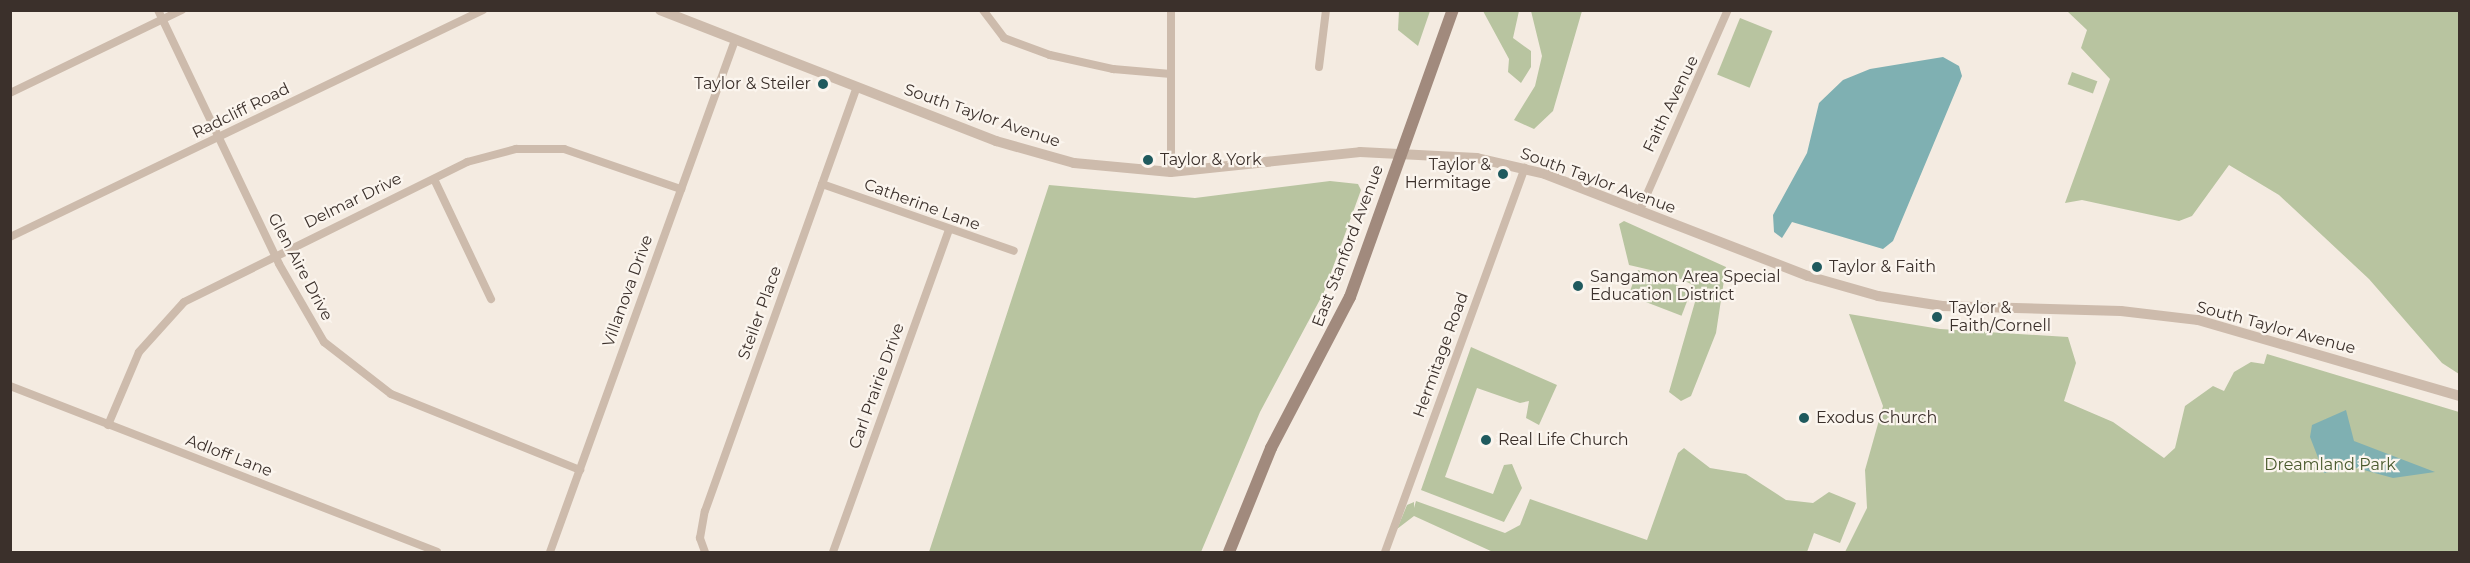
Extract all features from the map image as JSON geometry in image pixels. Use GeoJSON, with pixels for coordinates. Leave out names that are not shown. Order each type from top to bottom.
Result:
{"type":"FeatureCollection","features":[{"type":"Feature","properties":{"kind":"main road","name":"East Stanford Avenue"},"geometry":{"type":"LineString","coordinates":[[1229,552],[1271,448],[1350,297],[1453,10]]}},
{"type":"Feature","properties":{"kind":"street","name":"Glen Aire Drive"},"geometry":{"type":"LineString","coordinates":[[158,10],[275,255],[324,342],[366,379],[391,394],[580,470]]}},
{"type":"Feature","properties":{"kind":"street"},"geometry":{"type":"LineString","coordinates":[[10,93],[182,10]]}},
{"type":"Feature","properties":{"kind":"street","name":"Radcliff Road"},"geometry":{"type":"LineString","coordinates":[[10,237],[483,10]]}},
{"type":"Feature","properties":{"kind":"street","name":"South Taylor Avenue"},"geometry":{"type":"LineString","coordinates":[[660,10],[857,87],[1045,156],[1171,172],[1403,152],[1452,154],[1525,168],[1808,276],[1878,296],[1951,307],[2121,311],[2198,320],[2460,396]]}},
{"type":"Feature","properties":{"kind":"street"},"geometry":{"type":"LineString","coordinates":[[983,10],[996,32],[1012,41],[1087,64],[1171,74]]}},
{"type":"Feature","properties":{"kind":"street"},"geometry":{"type":"LineString","coordinates":[[1171,10],[1171,172]]}},
{"type":"Feature","properties":{"kind":"street"},"geometry":{"type":"LineString","coordinates":[[1319,67],[1326,10]]}},
{"type":"Feature","properties":{"kind":"street","name":"Faith Avenue"},"geometry":{"type":"LineString","coordinates":[[1640,210],[1728,10]]}},
{"type":"Feature","properties":{"kind":"street","name":"Villanova Drive"},"geometry":{"type":"LineString","coordinates":[[550,552],[735,40]]}},
{"type":"Feature","properties":{"kind":"street","name":"Steiler Place"},"geometry":{"type":"LineString","coordinates":[[703,552],[702,522],[857,87]]}},
{"type":"Feature","properties":{"kind":"street","name":"Delmar Drive"},"geometry":{"type":"LineString","coordinates":[[108,425],[140,352],[167,317],[203,289],[434,179],[490,155],[540,147],[582,152],[681,189]]}},
{"type":"Feature","properties":{"kind":"street","name":"Hermitage Road"},"geometry":{"type":"LineString","coordinates":[[1385,552],[1525,168]]}},
{"type":"Feature","properties":{"kind":"street"},"geometry":{"type":"LineString","coordinates":[[434,179],[491,299]]}},
{"type":"Feature","properties":{"kind":"street","name":"Catherine Lane"},"geometry":{"type":"LineString","coordinates":[[822,184],[1014,251]]}},
{"type":"Feature","properties":{"kind":"street","name":"Carl Prairie Drive"},"geometry":{"type":"LineString","coordinates":[[833,552],[949,230]]}},
{"type":"Feature","properties":{"kind":"street","name":"Adloff Lane"},"geometry":{"type":"LineString","coordinates":[[10,386],[437,552]]}},
{"type":"Feature","properties":{"kind":"green space"},"geometry":{"type":"Polygon","coordinates":[[[1399,11],[1430,11],[1418,46],[1398,30],[1399,11]]]}},
{"type":"Feature","properties":{"kind":"green space"},"geometry":{"type":"Polygon","coordinates":[[[1483,11],[1519,11],[1513,38],[1531,51],[1531,67],[1521,83],[1508,72],[1509,59],[1483,11]]]}},
{"type":"Feature","properties":{"kind":"green space"},"geometry":{"type":"Polygon","coordinates":[[[1531,11],[1582,11],[1553,111],[1534,129],[1514,120],[1535,86],[1542,56],[1531,11]]]}},
{"type":"Feature","properties":{"kind":"green space"},"geometry":{"type":"Polygon","coordinates":[[[2067,11],[2459,11],[2459,374],[2442,363],[2369,279],[2279,195],[2229,165],[2192,216],[2179,221],[2082,200],[2065,203],[2110,79],[2081,48],[2087,30],[2067,11]]]}},
{"type":"Feature","properties":{"kind":"green space"},"geometry":{"type":"Polygon","coordinates":[[[1740,18],[1772,31],[1750,88],[1717,75],[1740,18]]]}},
{"type":"Feature","properties":{"kind":"green space"},"geometry":{"type":"Polygon","coordinates":[[[2072,72],[2097,81],[2093,93],[2068,84],[2072,72]]]}},
{"type":"Feature","properties":{"kind":"green space"},"geometry":{"type":"Polygon","coordinates":[[[1330,181],[1358,184],[1361,190],[1324,292],[1260,412],[1201,552],[929,552],[1049,185],[1195,198],[1330,181]]]}},
{"type":"Feature","properties":{"kind":"green space"},"geometry":{"type":"Polygon","coordinates":[[[1624,221],[1726,267],[1716,333],[1691,396],[1681,401],[1669,392],[1697,295],[1691,284],[1672,275],[1629,265],[1619,224],[1624,221]]]}},
{"type":"Feature","properties":{"kind":"green space"},"geometry":{"type":"Polygon","coordinates":[[[1638,270],[1691,290],[1682,316],[1628,295],[1638,270]]]}},
{"type":"Feature","properties":{"kind":"green space","name":"Dreamland Park"},"geometry":{"type":"Polygon","coordinates":[[[1849,314],[1940,329],[2068,337],[2076,363],[2064,401],[2113,422],[2164,458],[2175,448],[2185,406],[2213,386],[2224,391],[2234,372],[2251,362],[2264,364],[2267,354],[2459,412],[2459,552],[1845,552],[1867,508],[1865,470],[1883,406],[1849,314]]]}},
{"type":"Feature","properties":{"kind":"green space"},"geometry":{"type":"Polygon","coordinates":[[[1471,347],[1557,385],[1539,425],[1526,418],[1529,401],[1520,403],[1477,388],[1445,477],[1493,494],[1504,465],[1512,464],[1522,488],[1504,522],[1421,490],[1471,347]]]}},
{"type":"Feature","properties":{"kind":"green space"},"geometry":{"type":"Polygon","coordinates":[[[1684,448],[1710,468],[1746,474],[1786,500],[1813,503],[1829,492],[1856,503],[1840,543],[1814,533],[1807,552],[1493,552],[1414,516],[1397,529],[1407,505],[1414,502],[1414,508],[1416,501],[1505,533],[1520,525],[1530,499],[1647,540],[1678,453],[1684,448]]]}},
{"type":"Feature","properties":{"kind":"water"},"geometry":{"type":"Polygon","coordinates":[[[1943,57],[1959,66],[1962,76],[1893,241],[1883,249],[1792,222],[1782,238],[1774,232],[1773,215],[1807,153],[1819,103],[1843,80],[1870,69],[1943,57]]]}},
{"type":"Feature","properties":{"kind":"water"},"geometry":{"type":"Polygon","coordinates":[[[2346,410],[2354,441],[2435,472],[2393,478],[2353,467],[2324,473],[2310,437],[2312,425],[2346,410]]]}},
{"type":"Feature","properties":{"kind":"place","name":"Taylor & Steiler"},"geometry":{"type":"Point","coordinates":[823,84]}},
{"type":"Feature","properties":{"kind":"place","name":"Taylor & York"},"geometry":{"type":"Point","coordinates":[1148,160]}},
{"type":"Feature","properties":{"kind":"place","name":"Taylor & Hermitage"},"geometry":{"type":"Point","coordinates":[1503,174]}},
{"type":"Feature","properties":{"kind":"place","name":"Taylor & Faith"},"geometry":{"type":"Point","coordinates":[1817,267]}},
{"type":"Feature","properties":{"kind":"place","name":"Sangamon Area Special Education District"},"geometry":{"type":"Point","coordinates":[1578,286]}},
{"type":"Feature","properties":{"kind":"place","name":"Taylor & Faith/Cornell"},"geometry":{"type":"Point","coordinates":[1937,317]}},
{"type":"Feature","properties":{"kind":"place","name":"Exodus Church"},"geometry":{"type":"Point","coordinates":[1804,418]}},
{"type":"Feature","properties":{"kind":"place","name":"Real Life Church"},"geometry":{"type":"Point","coordinates":[1486,440]}}]}
